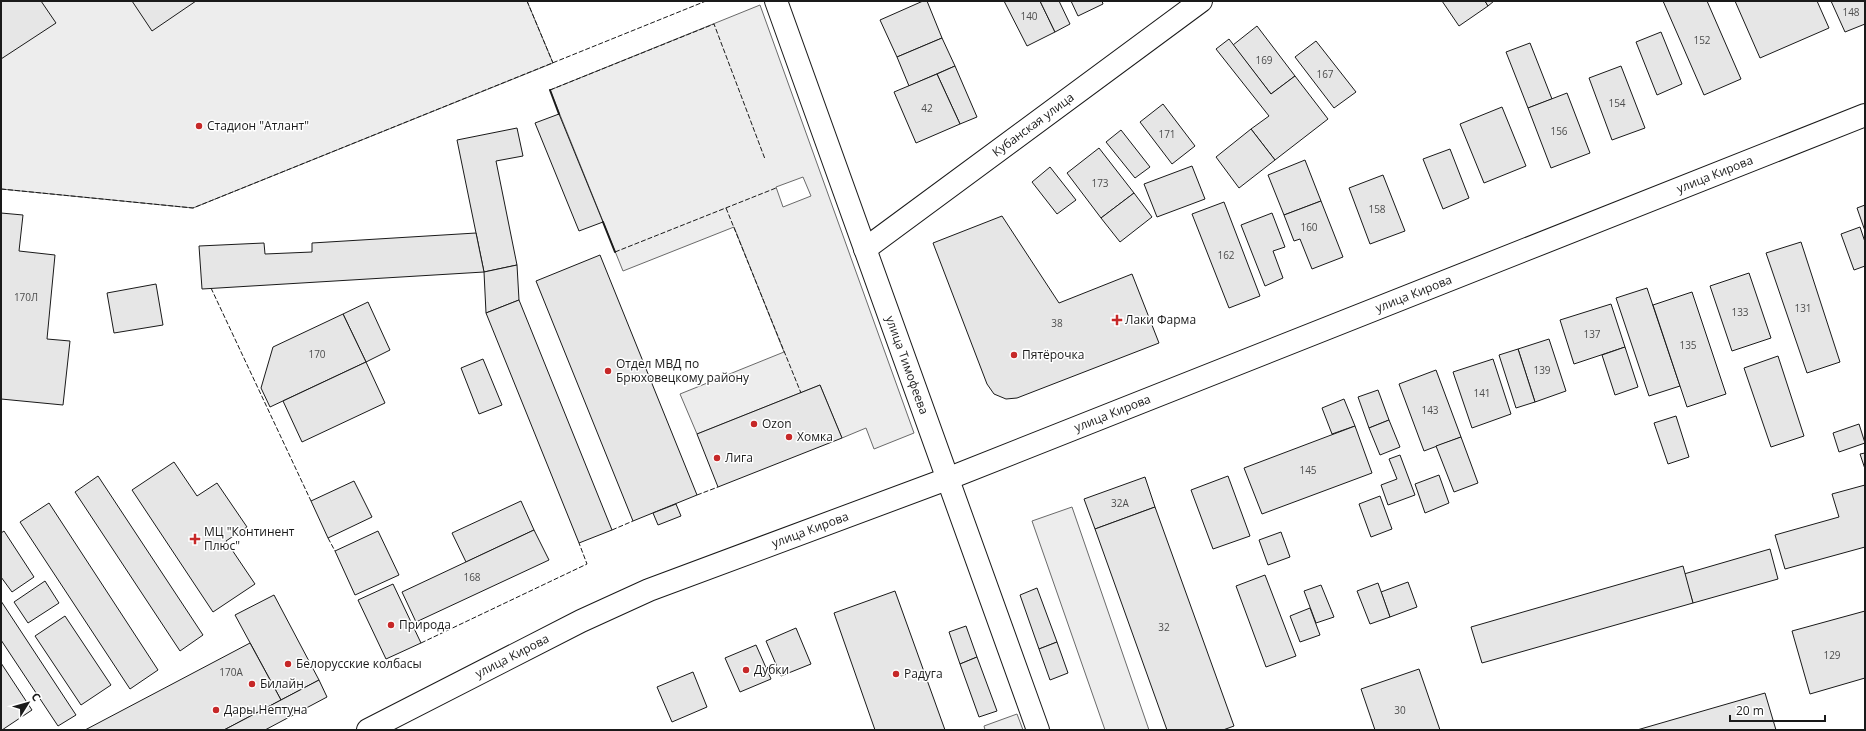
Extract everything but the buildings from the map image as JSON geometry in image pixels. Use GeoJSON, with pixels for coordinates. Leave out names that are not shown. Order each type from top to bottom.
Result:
{"type":"FeatureCollection","features":[{"type":"Feature","properties":{"kind":"street","name":"улица Тимофеева"},"geometry":{"type":"LineString","coordinates":[[776,1],[1038,730]]}},
{"type":"Feature","properties":{"kind":"street","name":"Кубанская улица"},"geometry":{"type":"LineString","coordinates":[[865,249],[1201,1]]}},
{"type":"Feature","properties":{"kind":"street","name":"улица Кирова"},"geometry":{"type":"LineString","coordinates":[[368,730],[581,621],[649,590],[947,479],[1865,115]]}},
{"type":"Feature","properties":{"kind":"shaded area","name":"Стадион \"Атлант\""},"geometry":{"type":"Polygon","coordinates":[[[1,1],[527,1],[553,63],[193,208],[1,189],[1,1]]]}},
{"type":"Feature","properties":{"kind":"shaded area"},"geometry":{"type":"Polygon","coordinates":[[[760,5],[914,433],[874,449],[866,428],[842,438],[820,385],[697,434],[680,394],[784,352],[734,227],[623,271],[550,90],[760,5]],[[803,177],[776,187],[783,207],[811,196],[803,177]]]}},
{"type":"Feature","properties":{"kind":"shaded area"},"geometry":{"type":"Polygon","coordinates":[[[1072,507],[1149,730],[1105,730],[1032,521],[1072,507]]]}},
{"type":"Feature","properties":{"kind":"shaded area"},"geometry":{"type":"Polygon","coordinates":[[[1017,714],[1023,730],[985,730],[984,726],[1017,714]]]}},
{"type":"Feature","properties":{"kind":"fence"},"geometry":{"type":"LineString","coordinates":[[527,1],[553,63]]}},
{"type":"Feature","properties":{"kind":"fence"},"geometry":{"type":"LineString","coordinates":[[1,189],[193,208],[706,1]]}},
{"type":"Feature","properties":{"kind":"fence"},"geometry":{"type":"LineString","coordinates":[[550,90],[714,24],[765,159]]}},
{"type":"Feature","properties":{"kind":"fence"},"geometry":{"type":"LineString","coordinates":[[615,252],[776,188]]}},
{"type":"Feature","properties":{"kind":"fence"},"geometry":{"type":"LineString","coordinates":[[726,208],[801,393]]}},
{"type":"Feature","properties":{"kind":"fence"},"geometry":{"type":"LineString","coordinates":[[211,288],[311,501]]}},
{"type":"Feature","properties":{"kind":"fence"},"geometry":{"type":"LineString","coordinates":[[697,495],[718,487]]}},
{"type":"Feature","properties":{"kind":"fence"},"geometry":{"type":"LineString","coordinates":[[612,530],[633,521]]}},
{"type":"Feature","properties":{"kind":"fence"},"geometry":{"type":"LineString","coordinates":[[328,538],[335,551]]}},
{"type":"Feature","properties":{"kind":"fence"},"geometry":{"type":"LineString","coordinates":[[421,643],[587,564],[579,543]]}},
{"type":"Feature","properties":{"kind":"wall"},"geometry":{"type":"LineString","coordinates":[[550,90],[559,114]]}},
{"type":"Feature","properties":{"kind":"wall"},"geometry":{"type":"LineString","coordinates":[[603,222],[615,252]]}},
{"type":"Feature","properties":{"kind":"place","name":"Стадион \"Атлант\""},"geometry":{"type":"Point","coordinates":[199,126]}},
{"type":"Feature","properties":{"kind":"place","name":"Лаки Фарма"},"geometry":{"type":"Point","coordinates":[1117,320]}},
{"type":"Feature","properties":{"kind":"place","name":"Пятёрочка"},"geometry":{"type":"Point","coordinates":[1014,355]}},
{"type":"Feature","properties":{"kind":"place","name":"Отдел МВД по Брюховецкому району"},"geometry":{"type":"Point","coordinates":[608,371]}},
{"type":"Feature","properties":{"kind":"place","name":"Ozon"},"geometry":{"type":"Point","coordinates":[754,424]}},
{"type":"Feature","properties":{"kind":"place","name":"Хомка"},"geometry":{"type":"Point","coordinates":[789,437]}},
{"type":"Feature","properties":{"kind":"place","name":"Лига"},"geometry":{"type":"Point","coordinates":[717,458]}},
{"type":"Feature","properties":{"kind":"place","name":"МЦ \"Континент Плюс\""},"geometry":{"type":"Point","coordinates":[195,539]}},
{"type":"Feature","properties":{"kind":"place","name":"Природа"},"geometry":{"type":"Point","coordinates":[391,625]}},
{"type":"Feature","properties":{"kind":"place","name":"Белорусские колбасы"},"geometry":{"type":"Point","coordinates":[288,664]}},
{"type":"Feature","properties":{"kind":"place","name":"Дубки"},"geometry":{"type":"Point","coordinates":[746,670]}},
{"type":"Feature","properties":{"kind":"place","name":"Радуга"},"geometry":{"type":"Point","coordinates":[896,674]}},
{"type":"Feature","properties":{"kind":"place","name":"Билайн"},"geometry":{"type":"Point","coordinates":[252,684]}},
{"type":"Feature","properties":{"kind":"place","name":"Дары Нептуна"},"geometry":{"type":"Point","coordinates":[216,710]}}]}
